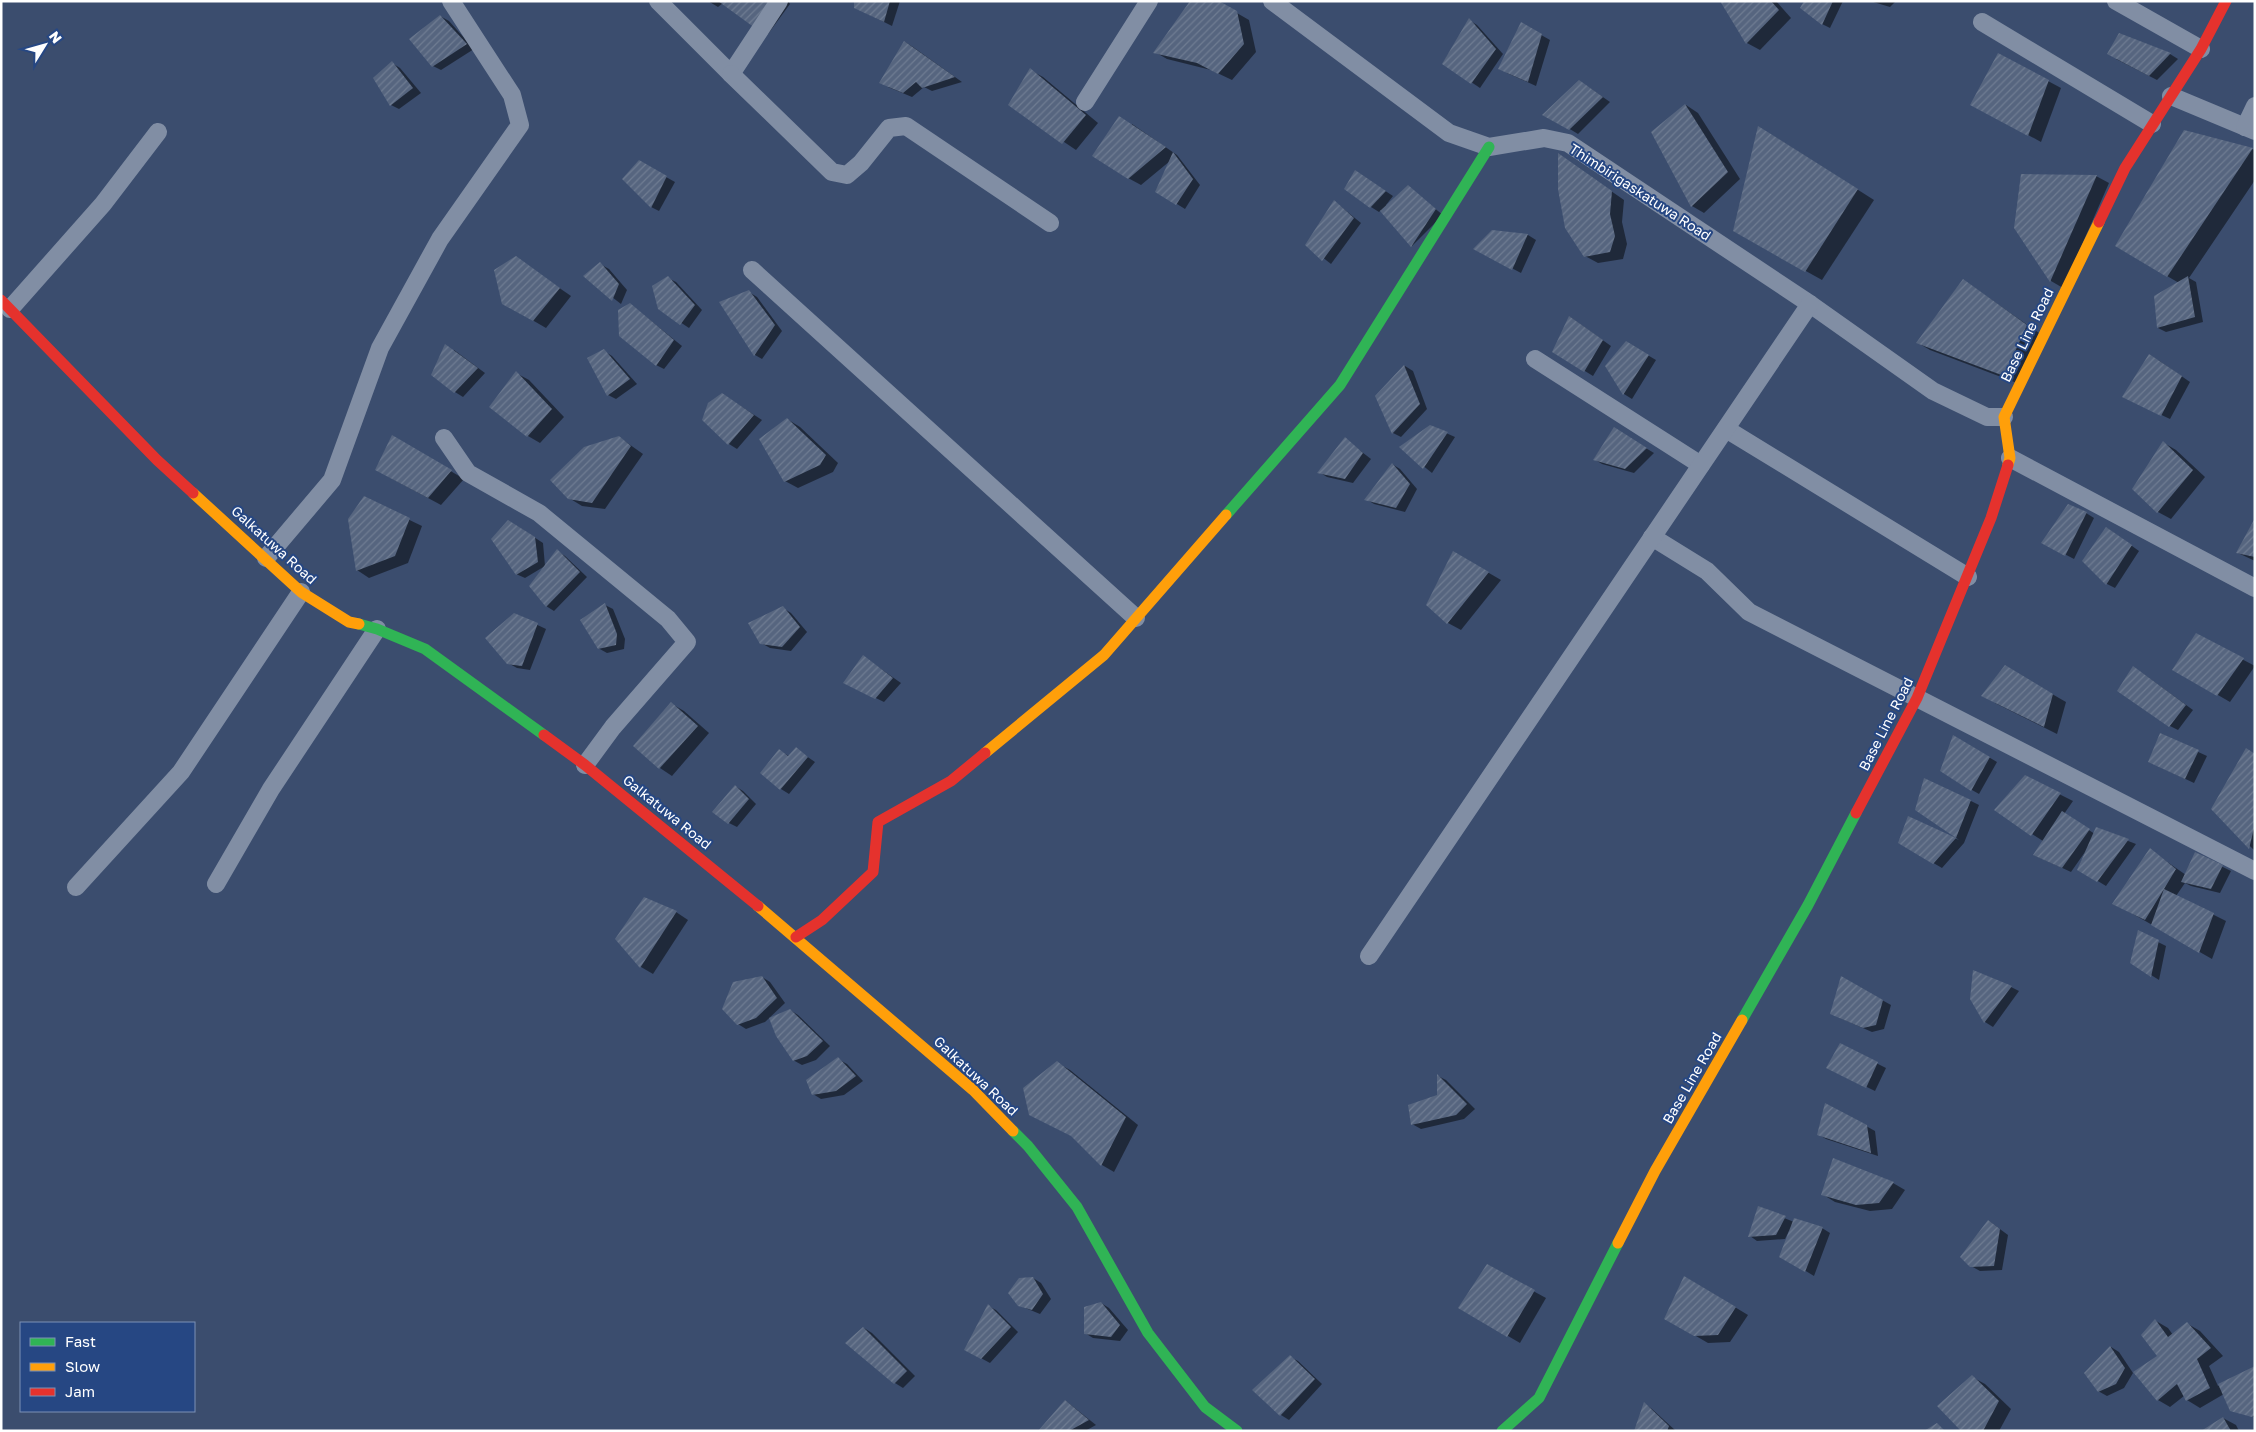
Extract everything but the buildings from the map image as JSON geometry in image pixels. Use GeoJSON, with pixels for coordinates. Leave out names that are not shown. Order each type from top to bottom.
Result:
{"type":"FeatureCollection","features":[{"type":"Feature","properties":{"kind":"street"},"geometry":{"type":"LineString","coordinates":[[266,558],[332,480],[380,348],[440,239],[520,125],[512,95],[451,1]]}},
{"type":"Feature","properties":{"kind":"street"},"geometry":{"type":"LineString","coordinates":[[658,1],[832,172],[847,175],[860,163],[889,128],[906,126],[1050,223]]}},
{"type":"Feature","properties":{"kind":"street"},"geometry":{"type":"LineString","coordinates":[[731,74],[780,1]]}},
{"type":"Feature","properties":{"kind":"street"},"geometry":{"type":"LineString","coordinates":[[1086,102],[1149,1]]}},
{"type":"Feature","properties":{"kind":"street","name":"Thimbirigaskatuwa Road"},"geometry":{"type":"LineString","coordinates":[[1272,1],[1449,133],[1489,147],[1544,138],[1568,143],[1810,304],[1933,391],[1987,417],[2004,417]]}},
{"type":"Feature","properties":{"kind":"street"},"geometry":{"type":"LineString","coordinates":[[2116,1],[2201,50]]}},
{"type":"Feature","properties":{"kind":"street","name":"Base Line Road"},"geometry":{"type":"LineString","coordinates":[[1502,1431],[1539,1398],[1655,1171],[1808,905],[1917,698],[1991,518],[2010,458],[2004,417],[2125,168],[2201,50],[2226,1]]}},
{"type":"Feature","properties":{"kind":"street"},"geometry":{"type":"LineString","coordinates":[[1982,22],[2152,124]]}},
{"type":"Feature","properties":{"kind":"street"},"geometry":{"type":"LineString","coordinates":[[2171,96],[2250,129],[2255,106]]}},
{"type":"Feature","properties":{"kind":"street"},"geometry":{"type":"LineString","coordinates":[[6,305],[103,204],[158,132]]}},
{"type":"Feature","properties":{"kind":"street"},"geometry":{"type":"LineString","coordinates":[[796,937],[822,920],[873,872],[878,822],[951,781],[1104,655],[1340,385],[1489,147]]}},
{"type":"Feature","properties":{"kind":"street"},"geometry":{"type":"LineString","coordinates":[[752,270],[1136,618]]}},
{"type":"Feature","properties":{"kind":"street"},"geometry":{"type":"LineString","coordinates":[[1369,956],[1810,304]]}},
{"type":"Feature","properties":{"kind":"street","name":"Galkatuwa Road"},"geometry":{"type":"LineString","coordinates":[[6,305],[157,460],[301,592],[349,622],[378,629],[425,649],[585,765],[796,937],[973,1090],[1028,1146],[1077,1207],[1148,1333],[1205,1407],[1237,1431]]}},
{"type":"Feature","properties":{"kind":"street"},"geometry":{"type":"LineString","coordinates":[[1535,359],[1701,465]]}},
{"type":"Feature","properties":{"kind":"street"},"geometry":{"type":"LineString","coordinates":[[1726,429],[1968,577]]}},
{"type":"Feature","properties":{"kind":"street"},"geometry":{"type":"LineString","coordinates":[[444,438],[468,473],[539,513],[668,619],[687,642],[613,727],[585,765]]}},
{"type":"Feature","properties":{"kind":"street"},"geometry":{"type":"LineString","coordinates":[[2010,458],[2255,588]]}},
{"type":"Feature","properties":{"kind":"street"},"geometry":{"type":"LineString","coordinates":[[1652,537],[1707,571],[1749,612],[2255,871]]}},
{"type":"Feature","properties":{"kind":"street"},"geometry":{"type":"LineString","coordinates":[[76,887],[181,772],[301,592]]}},
{"type":"Feature","properties":{"kind":"street"},"geometry":{"type":"LineString","coordinates":[[216,884],[271,789],[378,629]]}},
{"type":"Feature","properties":{"kind":"traffic: fast"},"geometry":{"type":"LineString","coordinates":[[1226,515],[1340,385],[1489,147]]}},
{"type":"Feature","properties":{"kind":"traffic: fast"},"geometry":{"type":"LineString","coordinates":[[359,624],[377,629],[425,649],[544,735]]}},
{"type":"Feature","properties":{"kind":"traffic: fast"},"geometry":{"type":"LineString","coordinates":[[1742,1020],[1808,905],[1856,813]]}},
{"type":"Feature","properties":{"kind":"traffic: fast"},"geometry":{"type":"LineString","coordinates":[[1013,1131],[1028,1146],[1077,1207],[1148,1333],[1205,1407],[1237,1431]]}},
{"type":"Feature","properties":{"kind":"traffic: fast"},"geometry":{"type":"LineString","coordinates":[[1502,1431],[1539,1398],[1618,1243]]}},
{"type":"Feature","properties":{"kind":"traffic: slow"},"geometry":{"type":"LineString","coordinates":[[2008,465],[2010,458],[2004,417],[2099,222]]}},
{"type":"Feature","properties":{"kind":"traffic: slow"},"geometry":{"type":"LineString","coordinates":[[193,493],[301,592],[349,622],[359,624]]}},
{"type":"Feature","properties":{"kind":"traffic: slow"},"geometry":{"type":"LineString","coordinates":[[985,753],[1104,655],[1226,515]]}},
{"type":"Feature","properties":{"kind":"traffic: slow"},"geometry":{"type":"LineString","coordinates":[[758,906],[973,1090],[1013,1131]]}},
{"type":"Feature","properties":{"kind":"traffic: slow"},"geometry":{"type":"LineString","coordinates":[[1618,1243],[1655,1171],[1742,1020]]}},
{"type":"Feature","properties":{"kind":"traffic: jam"},"geometry":{"type":"LineString","coordinates":[[2099,222],[2125,168],[2201,49],[2226,1]]}},
{"type":"Feature","properties":{"kind":"traffic: jam"},"geometry":{"type":"LineString","coordinates":[[1,300],[157,460],[193,493]]}},
{"type":"Feature","properties":{"kind":"traffic: jam"},"geometry":{"type":"LineString","coordinates":[[1856,813],[1917,698],[1991,518],[2008,465]]}},
{"type":"Feature","properties":{"kind":"traffic: jam"},"geometry":{"type":"LineString","coordinates":[[544,735],[585,765],[758,906]]}},
{"type":"Feature","properties":{"kind":"traffic: jam"},"geometry":{"type":"LineString","coordinates":[[796,937],[822,920],[873,872],[878,822],[951,781],[985,753]]}}]}
